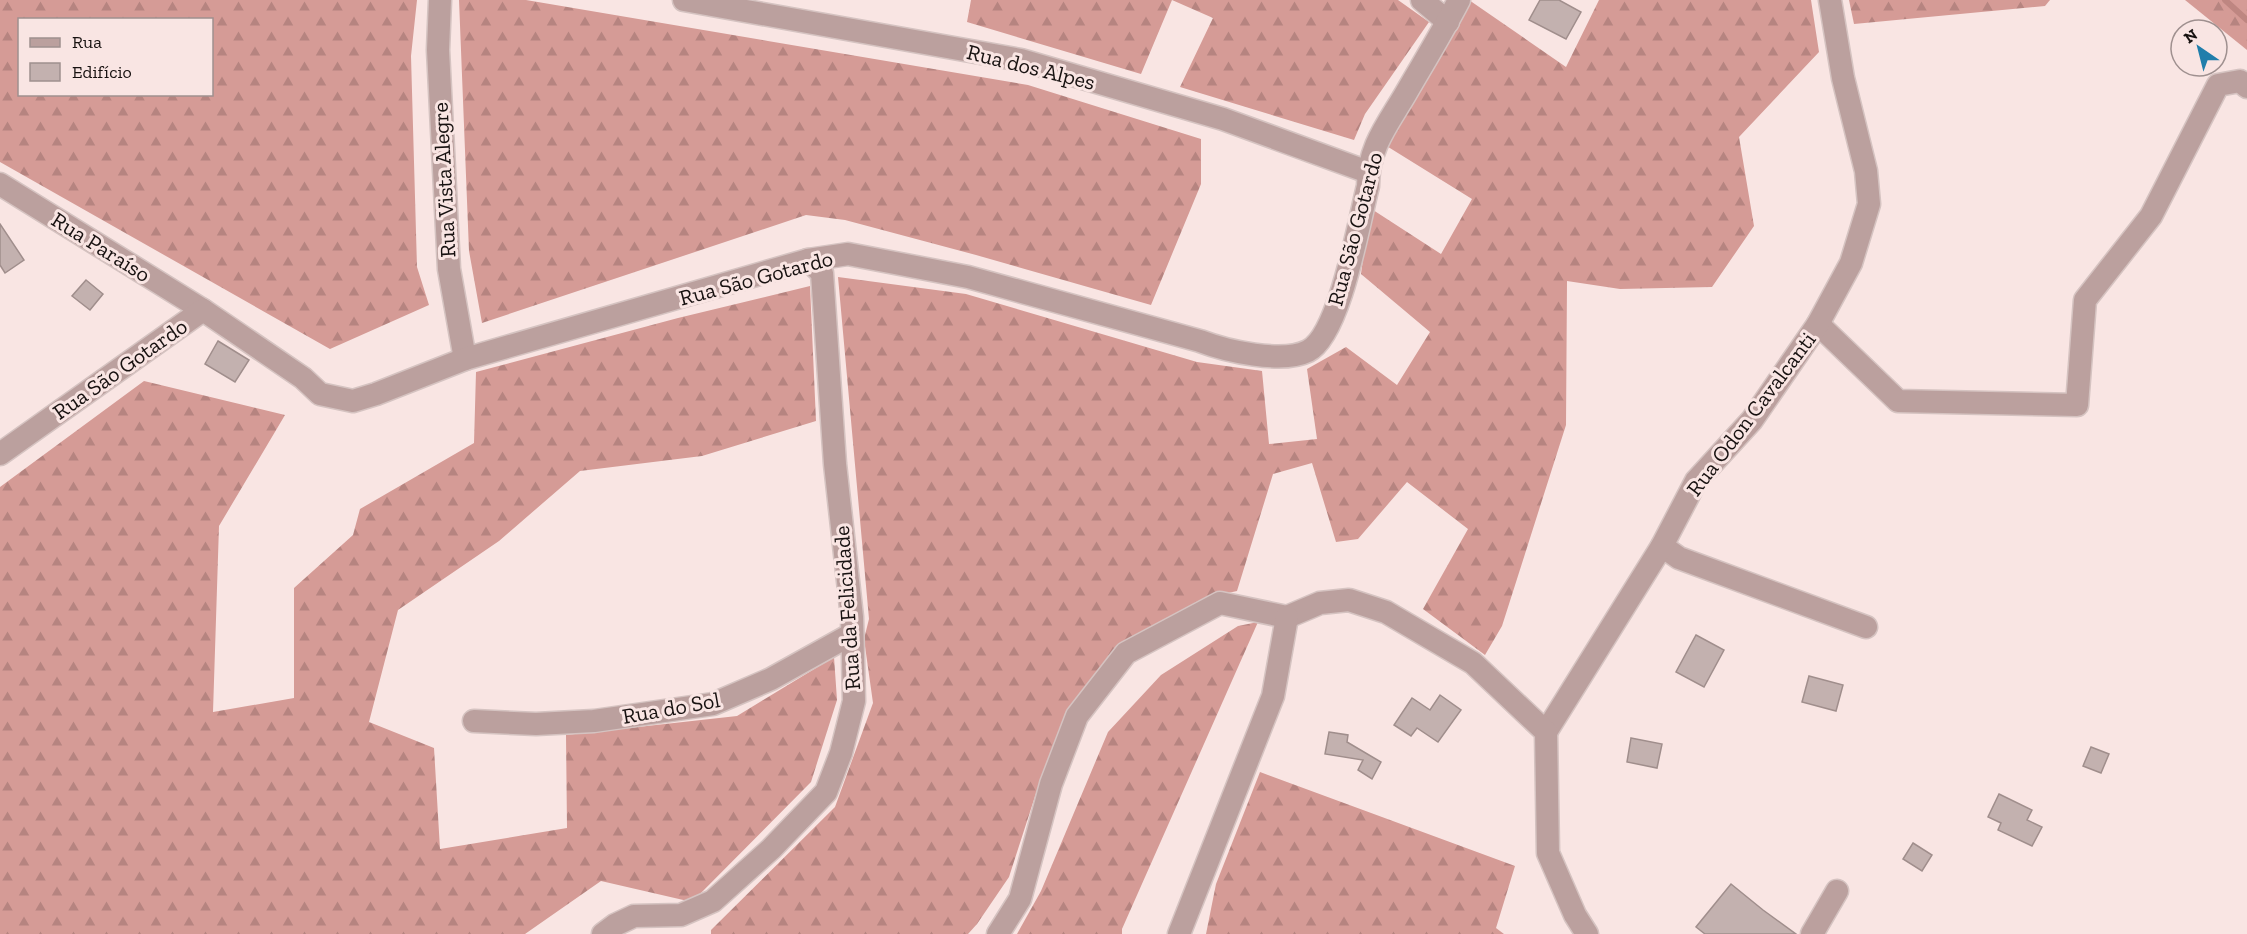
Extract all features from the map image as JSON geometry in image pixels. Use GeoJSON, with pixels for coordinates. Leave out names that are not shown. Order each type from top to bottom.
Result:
{"type":"FeatureCollection","features":[{"type":"Feature","properties":{"kind":"street","name":"Rua Vista Alegre"},"geometry":{"type":"LineString","coordinates":[[440,0],[438,50],[449,269],[465,359]]}},
{"type":"Feature","properties":{"kind":"street","name":"Rua dos Alpes"},"geometry":{"type":"LineString","coordinates":[[684,0],[1021,60],[1223,119],[1368,172]]}},
{"type":"Feature","properties":{"kind":"street"},"geometry":{"type":"LineString","coordinates":[[1422,0],[1448,22]]}},
{"type":"Feature","properties":{"kind":"street","name":"Rua São Gotardo"},"geometry":{"type":"LineString","coordinates":[[0,454],[203,310],[303,378],[320,394],[353,401],[465,359],[808,260],[848,254],[968,277],[1200,341],[1223,350],[1257,356],[1293,355],[1309,351],[1324,332],[1343,288],[1368,186],[1368,172],[1381,131],[1448,22],[1459,0]]}},
{"type":"Feature","properties":{"kind":"street","name":"Rua Odon Cavalcanti"},"geometry":{"type":"LineString","coordinates":[[1546,732],[1662,546],[1696,481],[1752,420],[1818,324],[1851,263],[1869,204],[1866,171],[1843,78],[1830,0]]}},
{"type":"Feature","properties":{"kind":"street"},"geometry":{"type":"LineString","coordinates":[[1818,324],[1898,401],[2077,405],[2085,300],[2151,216],[2218,85],[2240,81],[2247,87]]}},
{"type":"Feature","properties":{"kind":"street","name":"Rua Paraíso"},"geometry":{"type":"LineString","coordinates":[[0,184],[203,310]]}},
{"type":"Feature","properties":{"kind":"street","name":"Rua da Felicidade"},"geometry":{"type":"LineString","coordinates":[[603,934],[634,916],[681,915],[713,901],[771,849],[826,792],[842,753],[854,701],[852,634],[835,464],[822,273],[808,260]]}},
{"type":"Feature","properties":{"kind":"street"},"geometry":{"type":"LineString","coordinates":[[1662,546],[1679,558],[1866,627]]}},
{"type":"Feature","properties":{"kind":"street"},"geometry":{"type":"LineString","coordinates":[[998,934],[1020,898],[1051,783],[1077,716],[1126,653],[1220,603],[1287,617],[1320,603],[1349,600],[1386,612],[1473,663],[1546,732],[1548,853],[1575,915],[1587,934]]}},
{"type":"Feature","properties":{"kind":"street"},"geometry":{"type":"LineString","coordinates":[[1179,934],[1273,696],[1287,617]]}},
{"type":"Feature","properties":{"kind":"street","name":"Rua do Sol"},"geometry":{"type":"LineString","coordinates":[[474,721],[536,724],[594,721],[713,704],[771,679],[852,634]]}},
{"type":"Feature","properties":{"kind":"street"},"geometry":{"type":"LineString","coordinates":[[1812,934],[1837,891]]}},
{"type":"Feature","properties":{"kind":"green space"},"geometry":{"type":"Polygon","coordinates":[[[0,0],[417,0],[411,56],[417,267],[429,305],[330,349],[0,162],[0,0]]]}},
{"type":"Feature","properties":{"kind":"green space"},"geometry":{"type":"Polygon","coordinates":[[[459,0],[526,0],[1028,85],[1201,139],[1201,184],[1151,305],[845,220],[806,215],[482,323],[469,251],[459,0]]]}},
{"type":"Feature","properties":{"kind":"green space"},"geometry":{"type":"Polygon","coordinates":[[[971,0],[1172,0],[1141,74],[967,22],[971,0]]]}},
{"type":"Feature","properties":{"kind":"green space"},"geometry":{"type":"Polygon","coordinates":[[[1172,0],[1398,0],[1429,22],[1365,114],[1354,140],[1180,87],[1213,18],[1172,0]]]}},
{"type":"Feature","properties":{"kind":"green space"},"geometry":{"type":"Polygon","coordinates":[[[1469,0],[1566,67],[1599,0],[1811,0],[1819,52],[1739,137],[1754,226],[1712,287],[1620,289],[1567,281],[1566,425],[1502,626],[1485,655],[1423,609],[1468,529],[1407,482],[1358,539],[1336,542],[1312,463],[1273,474],[1237,591],[1219,595],[1067,712],[1039,784],[1009,877],[968,934],[711,934],[711,930],[835,807],[873,703],[864,639],[869,619],[838,277],[966,294],[1197,362],[1262,371],[1269,444],[1317,439],[1307,369],[1346,347],[1397,385],[1430,332],[1361,274],[1370,208],[1441,254],[1472,199],[1385,145],[1469,0]]]}},
{"type":"Feature","properties":{"kind":"green space"},"geometry":{"type":"Polygon","coordinates":[[[1849,0],[2050,0],[2045,6],[1854,24],[1849,0]]]}},
{"type":"Feature","properties":{"kind":"green space"},"geometry":{"type":"Polygon","coordinates":[[[2185,0],[2247,0],[2247,50],[2229,35],[2229,18],[2207,18],[2185,0]]]}},
{"type":"Feature","properties":{"kind":"green space"},"geometry":{"type":"Polygon","coordinates":[[[810,286],[816,421],[702,456],[580,471],[499,541],[398,610],[369,722],[434,748],[440,849],[567,828],[566,735],[737,716],[834,657],[837,700],[811,782],[692,902],[601,881],[525,934],[0,934],[0,487],[144,381],[285,415],[219,526],[213,712],[294,698],[294,588],[353,535],[360,509],[474,443],[476,372],[678,318],[810,286]]]}},
{"type":"Feature","properties":{"kind":"green space"},"geometry":{"type":"Polygon","coordinates":[[[1258,622],[1122,929],[1122,934],[1017,934],[1041,891],[1108,732],[1161,675],[1238,626],[1258,622]]]}},
{"type":"Feature","properties":{"kind":"green space"},"geometry":{"type":"Polygon","coordinates":[[[1260,772],[1515,866],[1496,928],[1504,934],[1206,934],[1216,884],[1260,772]]]}},
{"type":"Feature","properties":{"kind":"building"},"geometry":{"type":"Polygon","coordinates":[[[1540,0],[1559,0],[1581,12],[1566,39],[1529,20],[1540,0]]]}},
{"type":"Feature","properties":{"kind":"building"},"geometry":{"type":"Polygon","coordinates":[[[0,224],[24,260],[5,273],[0,265],[0,224]]]}},
{"type":"Feature","properties":{"kind":"building"},"geometry":{"type":"Polygon","coordinates":[[[86,280],[103,294],[90,310],[72,296],[86,280]]]}},
{"type":"Feature","properties":{"kind":"building"},"geometry":{"type":"Polygon","coordinates":[[[218,341],[249,360],[235,382],[205,364],[218,341]]]}},
{"type":"Feature","properties":{"kind":"building"},"geometry":{"type":"Polygon","coordinates":[[[1696,635],[1724,650],[1704,687],[1676,672],[1696,635]]]}},
{"type":"Feature","properties":{"kind":"building"},"geometry":{"type":"Polygon","coordinates":[[[1809,676],[1843,685],[1836,711],[1802,702],[1809,676]]]}},
{"type":"Feature","properties":{"kind":"building"},"geometry":{"type":"Polygon","coordinates":[[[1440,695],[1461,710],[1438,742],[1417,728],[1411,736],[1394,725],[1412,698],[1430,710],[1440,695]]]}},
{"type":"Feature","properties":{"kind":"building"},"geometry":{"type":"Polygon","coordinates":[[[1329,732],[1348,735],[1347,742],[1381,762],[1372,779],[1358,770],[1363,760],[1325,754],[1329,732]]]}},
{"type":"Feature","properties":{"kind":"building"},"geometry":{"type":"Polygon","coordinates":[[[1631,738],[1662,744],[1657,768],[1627,762],[1631,738]]]}},
{"type":"Feature","properties":{"kind":"building"},"geometry":{"type":"Polygon","coordinates":[[[2091,747],[2109,754],[2101,773],[2083,766],[2091,747]]]}},
{"type":"Feature","properties":{"kind":"building"},"geometry":{"type":"Polygon","coordinates":[[[1999,794],[2032,810],[2027,820],[2042,827],[2032,846],[1998,830],[2001,823],[1988,817],[1999,794]]]}},
{"type":"Feature","properties":{"kind":"building"},"geometry":{"type":"Polygon","coordinates":[[[1913,843],[1932,855],[1922,871],[1903,859],[1913,843]]]}},
{"type":"Feature","properties":{"kind":"building"},"geometry":{"type":"Polygon","coordinates":[[[1731,884],[1796,934],[1705,934],[1696,927],[1731,884]]]}},
{"type":"Feature","properties":{"kind":"waterway"},"geometry":{"type":"LineString","coordinates":[[2225,0],[2247,20]]}}]}
